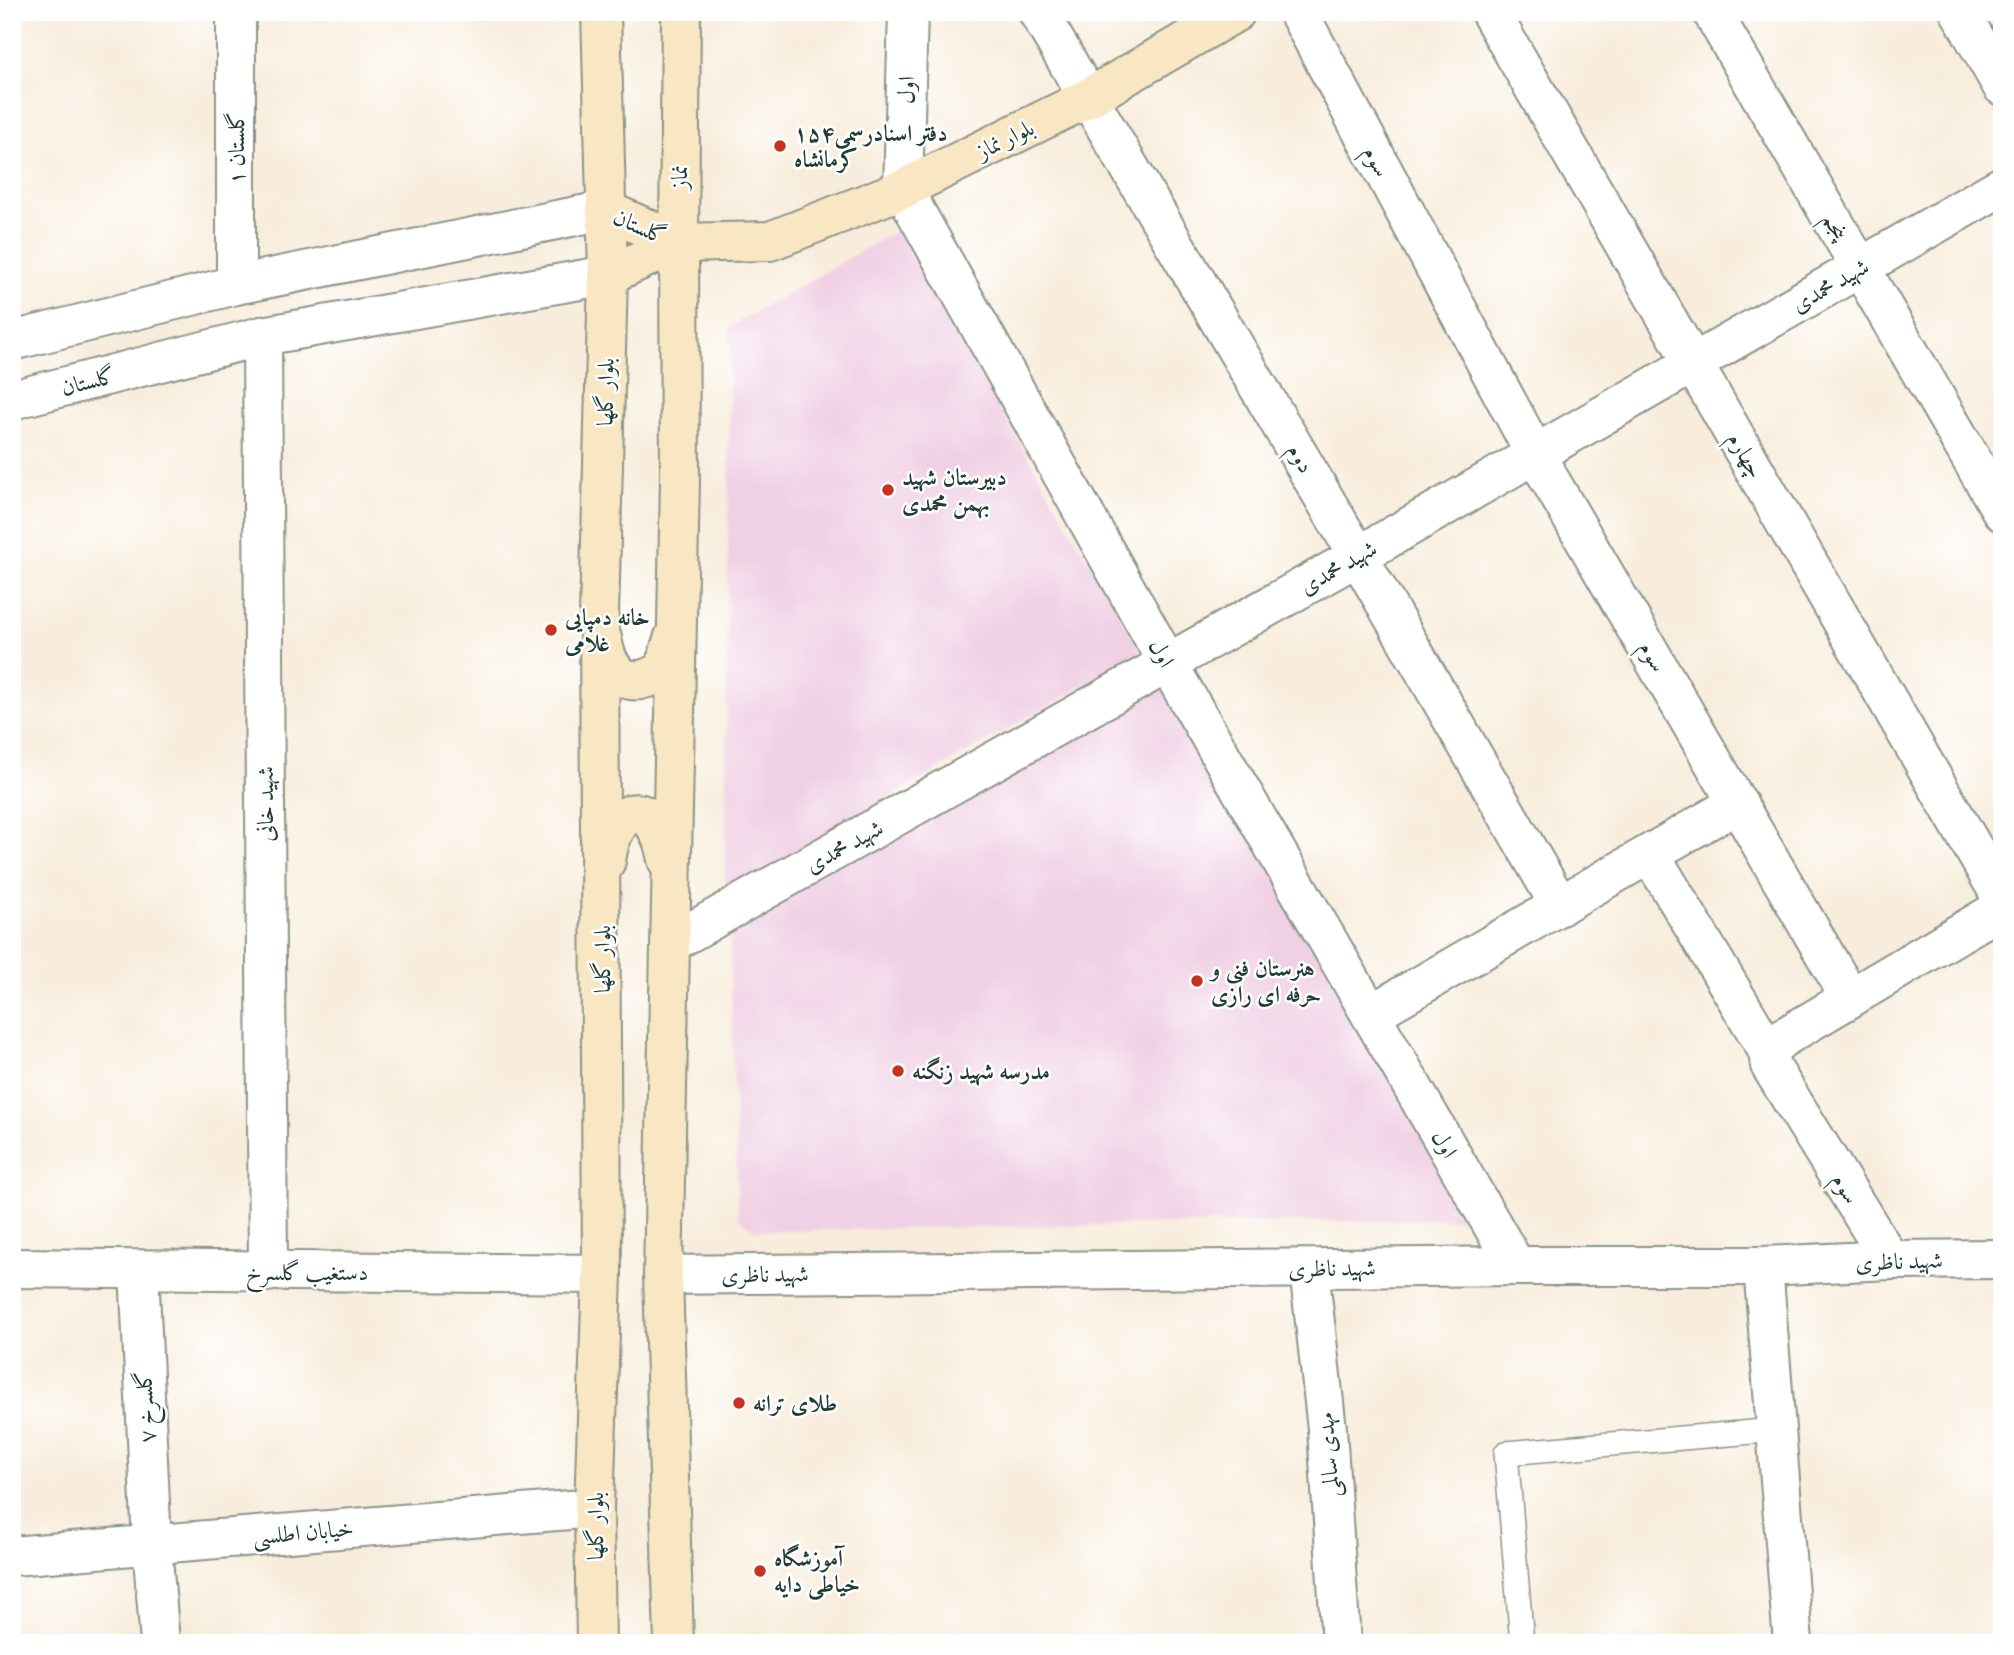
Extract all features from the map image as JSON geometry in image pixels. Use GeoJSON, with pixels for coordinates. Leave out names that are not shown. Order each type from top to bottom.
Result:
{"type":"FeatureCollection","features":[{"type":"Feature","properties":{"kind":"main road"},"geometry":{"type":"LineString","coordinates":[[601,12],[608,275]]}},
{"type":"Feature","properties":{"kind":"main road","name":"نماز"},"geometry":{"type":"LineString","coordinates":[[677,616],[680,481],[678,243],[681,12]]}},
{"type":"Feature","properties":{"kind":"main road","name":"بلوار نماز"},"geometry":{"type":"LineString","coordinates":[[678,243],[770,241],[903,189],[1088,98],[1236,12]]}},
{"type":"Feature","properties":{"kind":"main road","name":"گلستان"},"geometry":{"type":"LineString","coordinates":[[606,210],[678,243]]}},
{"type":"Feature","properties":{"kind":"main road","name":"گلستان"},"geometry":{"type":"LineString","coordinates":[[608,275],[678,243]]}},
{"type":"Feature","properties":{"kind":"main road","name":"بلوار گلها"},"geometry":{"type":"LineString","coordinates":[[596,1643],[594,1508],[603,1274],[599,615],[608,275]]}},
{"type":"Feature","properties":{"kind":"main road"},"geometry":{"type":"LineString","coordinates":[[599,615],[606,657],[616,672],[632,680],[643,680],[663,670],[670,655],[677,616]]}},
{"type":"Feature","properties":{"kind":"main road"},"geometry":{"type":"LineString","coordinates":[[674,1643],[663,1275],[677,616]]}},
{"type":"Feature","properties":{"kind":"main road"},"geometry":{"type":"LineString","coordinates":[[601,895],[611,837],[617,825],[627,816],[634,814],[647,816],[654,821],[662,837],[671,886]]}},
{"type":"Feature","properties":{"kind":"street","name":"گلستان ۱"},"geometry":{"type":"LineString","coordinates":[[236,12],[236,285]]}},
{"type":"Feature","properties":{"kind":"street","name":"اول"},"geometry":{"type":"LineString","coordinates":[[908,12],[903,189],[1168,664],[1516,1266]]}},
{"type":"Feature","properties":{"kind":"street","name":"دوم"},"geometry":{"type":"LineString","coordinates":[[1038,12],[1560,906]]}},
{"type":"Feature","properties":{"kind":"street","name":"سوم"},"geometry":{"type":"LineString","coordinates":[[1298,12],[1535,454],[1850,998]]}},
{"type":"Feature","properties":{"kind":"street","name":"چهارم"},"geometry":{"type":"LineString","coordinates":[[1490,12],[2002,898]]}},
{"type":"Feature","properties":{"kind":"street","name":"پنجم"},"geometry":{"type":"LineString","coordinates":[[1712,12],[2002,512]]}},
{"type":"Feature","properties":{"kind":"street"},"geometry":{"type":"LineString","coordinates":[[1960,12],[2002,86]]}},
{"type":"Feature","properties":{"kind":"street","name":"شهید محمدی"},"geometry":{"type":"LineString","coordinates":[[671,943],[1168,664],[2002,187]]}},
{"type":"Feature","properties":{"kind":"street","name":"گلستان"},"geometry":{"type":"LineString","coordinates":[[12,341],[236,285],[606,210]]}},
{"type":"Feature","properties":{"kind":"street","name":"گلستان"},"geometry":{"type":"LineString","coordinates":[[12,400],[262,336],[608,275]]}},
{"type":"Feature","properties":{"kind":"street","name":"شهید خانی"},"geometry":{"type":"LineString","coordinates":[[262,336],[268,1272]]}},
{"type":"Feature","properties":{"kind":"street"},"geometry":{"type":"LineString","coordinates":[[1371,1014],[1738,803]]}},
{"type":"Feature","properties":{"kind":"street","name":"سوم"},"geometry":{"type":"LineString","coordinates":[[1650,854],[1768,1051],[1770,1065],[1890,1260]]}},
{"type":"Feature","properties":{"kind":"street"},"geometry":{"type":"LineString","coordinates":[[1768,1051],[1781,1038],[2002,908]]}},
{"type":"Feature","properties":{"kind":"street","name":"شهید ناظری"},"geometry":{"type":"LineString","coordinates":[[663,1275],[1763,1266],[1890,1260],[2002,1259]]}},
{"type":"Feature","properties":{"kind":"street"},"geometry":{"type":"LineString","coordinates":[[1763,1266],[1793,1643]]}},
{"type":"Feature","properties":{"kind":"street","name":"دستغیب گلسرخ"},"geometry":{"type":"LineString","coordinates":[[12,1268],[603,1274]]}},
{"type":"Feature","properties":{"kind":"street","name":"مهدی سالمی"},"geometry":{"type":"LineString","coordinates":[[1309,1269],[1327,1429],[1341,1643]]}},
{"type":"Feature","properties":{"kind":"street","name":"گلسرخ ۷"},"geometry":{"type":"LineString","coordinates":[[139,1270],[152,1545],[160,1643]]}},
{"type":"Feature","properties":{"kind":"street","name":"خیابان اطلسی"},"geometry":{"type":"LineString","coordinates":[[12,1556],[594,1508]]}},
{"type":"Feature","properties":{"kind":"lane"},"geometry":{"type":"LineString","coordinates":[[1522,1643],[1506,1453],[1776,1430]]}},
{"type":"Feature","properties":{"kind":"shaded area","name":"دبیرستان شهید بهمن محمدی"},"geometry":{"type":"Polygon","coordinates":[[[897,230],[1141,652],[725,893],[730,327],[897,230]]]}},
{"type":"Feature","properties":{"kind":"shaded area"},"geometry":{"type":"Polygon","coordinates":[[[1163,681],[1470,1219],[754,1231],[738,1217],[729,925],[1163,681]]]}},
{"type":"Feature","properties":{"kind":"place","name":"دفتر اسنادرسمی۱۵۴ کرمانشاه"},"geometry":{"type":"Point","coordinates":[780,146]}},
{"type":"Feature","properties":{"kind":"place","name":"دبیرستان شهید بهمن محمدی"},"geometry":{"type":"Point","coordinates":[888,490]}},
{"type":"Feature","properties":{"kind":"place","name":"خانه دمپایی غلامی"},"geometry":{"type":"Point","coordinates":[551,630]}},
{"type":"Feature","properties":{"kind":"place","name":"هنرستان فنی و حرفه ای رازی"},"geometry":{"type":"Point","coordinates":[1197,981]}},
{"type":"Feature","properties":{"kind":"place","name":"مدرسه شهید زنگنه"},"geometry":{"type":"Point","coordinates":[898,1071]}},
{"type":"Feature","properties":{"kind":"place","name":"طلای ترانه"},"geometry":{"type":"Point","coordinates":[739,1403]}},
{"type":"Feature","properties":{"kind":"place","name":"آموزشگاه خیاطی دایه"},"geometry":{"type":"Point","coordinates":[760,1571]}}]}
